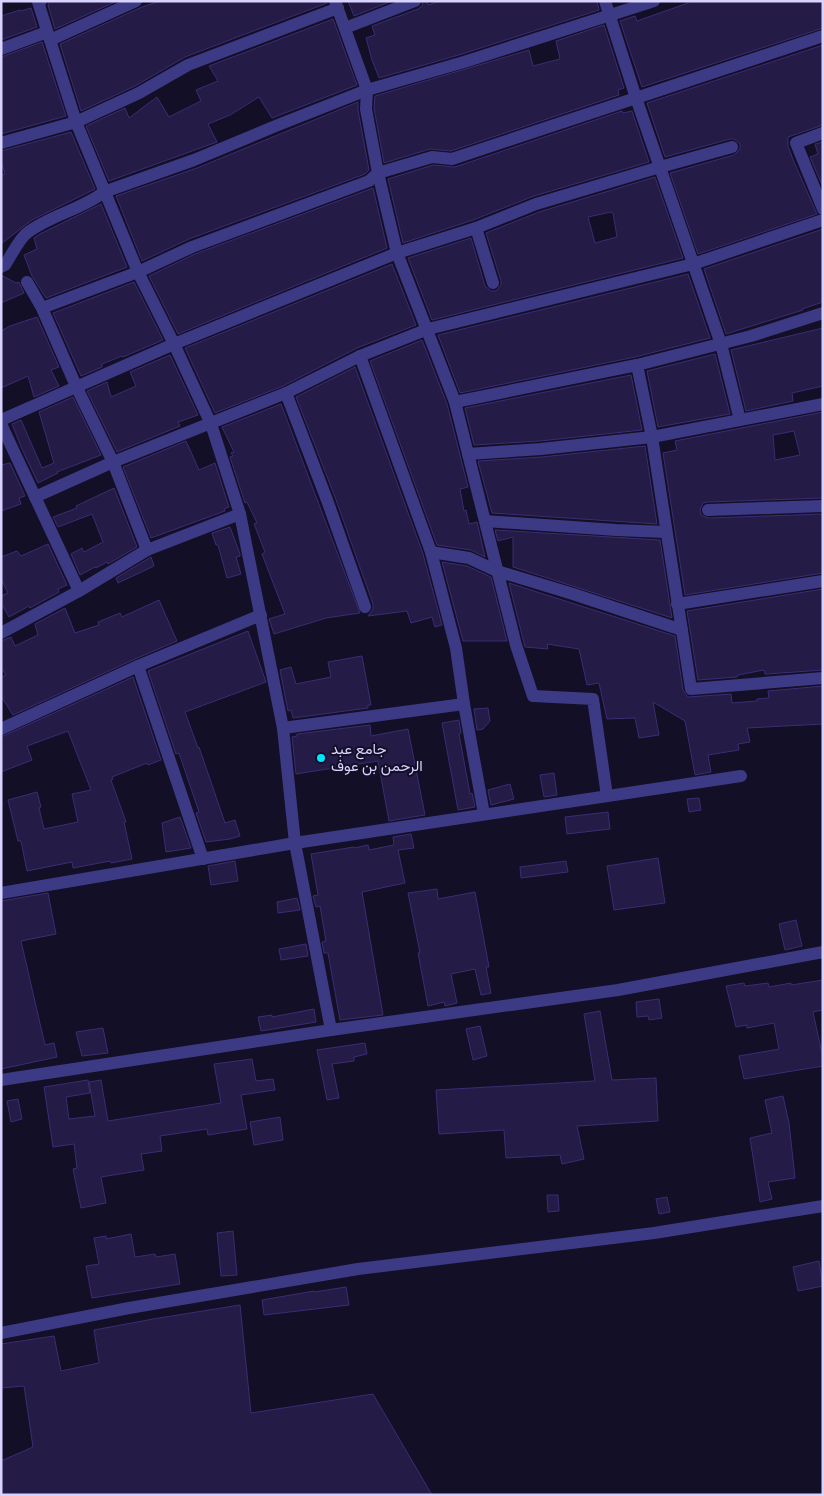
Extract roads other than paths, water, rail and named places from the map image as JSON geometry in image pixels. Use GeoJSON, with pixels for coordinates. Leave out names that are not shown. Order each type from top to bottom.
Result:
{"type":"FeatureCollection","features":[{"type":"Feature","properties":{"kind":"street"},"geometry":{"type":"LineString","coordinates":[[41,1],[38,2],[76,122],[138,272],[212,424],[240,514],[283,728],[295,843],[331,1030]]}},
{"type":"Feature","properties":{"kind":"street"},"geometry":{"type":"LineString","coordinates":[[1,49],[48,36],[136,1]]}},
{"type":"Feature","properties":{"kind":"street"},"geometry":{"type":"LineString","coordinates":[[345,28],[415,1]]}},
{"type":"Feature","properties":{"kind":"street"},"geometry":{"type":"LineString","coordinates":[[605,1],[636,98],[721,344],[740,420]]}},
{"type":"Feature","properties":{"kind":"street"},"geometry":{"type":"LineString","coordinates":[[1,267],[5,265],[26,233],[94,199],[104,192],[194,160],[367,90],[464,62],[654,1]]}},
{"type":"Feature","properties":{"kind":"street"},"geometry":{"type":"LineString","coordinates":[[1,143],[76,122],[139,93],[188,65],[337,5],[367,90],[366,108],[378,173],[398,253],[455,402],[516,645],[533,696],[593,699],[607,796]]}},
{"type":"Feature","properties":{"kind":"street"},"geometry":{"type":"LineString","coordinates":[[42,308],[138,272],[192,247],[369,181],[378,173],[432,158],[452,159],[823,36]]}},
{"type":"Feature","properties":{"kind":"street"},"geometry":{"type":"LineString","coordinates":[[823,133],[796,143],[823,209]]}},
{"type":"Feature","properties":{"kind":"street"},"geometry":{"type":"LineString","coordinates":[[1,420],[174,344],[398,253],[476,228],[536,204],[732,147]]}},
{"type":"Feature","properties":{"kind":"street"},"geometry":{"type":"LineString","coordinates":[[35,497],[113,462],[286,393],[360,356],[428,329],[693,264],[823,220]]}},
{"type":"Feature","properties":{"kind":"street"},"geometry":{"type":"LineString","coordinates":[[476,228],[493,283]]}},
{"type":"Feature","properties":{"kind":"street"},"geometry":{"type":"LineString","coordinates":[[27,282],[42,308],[76,386],[113,462],[146,550]]}},
{"type":"Feature","properties":{"kind":"street"},"geometry":{"type":"LineString","coordinates":[[455,402],[637,365],[721,344],[823,313]]}},
{"type":"Feature","properties":{"kind":"street"},"geometry":{"type":"LineString","coordinates":[[360,356],[431,552],[456,648],[484,814]]}},
{"type":"Feature","properties":{"kind":"street"},"geometry":{"type":"LineString","coordinates":[[637,365],[652,437],[691,689],[823,678]]}},
{"type":"Feature","properties":{"kind":"street"},"geometry":{"type":"LineString","coordinates":[[286,393],[365,607]]}},
{"type":"Feature","properties":{"kind":"street"},"geometry":{"type":"LineString","coordinates":[[468,454],[541,449],[652,437],[823,404]]}},
{"type":"Feature","properties":{"kind":"street"},"geometry":{"type":"LineString","coordinates":[[1,424],[79,591]]}},
{"type":"Feature","properties":{"kind":"street"},"geometry":{"type":"LineString","coordinates":[[708,510],[823,506]]}},
{"type":"Feature","properties":{"kind":"street"},"geometry":{"type":"LineString","coordinates":[[2,629],[79,591],[146,550],[240,514]]}},
{"type":"Feature","properties":{"kind":"street"},"geometry":{"type":"LineString","coordinates":[[485,521],[666,532]]}},
{"type":"Feature","properties":{"kind":"street"},"geometry":{"type":"LineString","coordinates":[[431,552],[469,558],[497,571],[682,630]]}},
{"type":"Feature","properties":{"kind":"street"},"geometry":{"type":"LineString","coordinates":[[677,604],[823,581]]}},
{"type":"Feature","properties":{"kind":"street"},"geometry":{"type":"LineString","coordinates":[[1,729],[138,666],[261,615]]}},
{"type":"Feature","properties":{"kind":"street"},"geometry":{"type":"LineString","coordinates":[[138,666],[203,859]]}},
{"type":"Feature","properties":{"kind":"street"},"geometry":{"type":"LineString","coordinates":[[283,728],[464,704]]}},
{"type":"Feature","properties":{"kind":"street"},"geometry":{"type":"LineString","coordinates":[[1,893],[295,843],[741,776]]}},
{"type":"Feature","properties":{"kind":"street"},"geometry":{"type":"LineString","coordinates":[[1,1080],[331,1030],[618,990],[823,952]]}},
{"type":"Feature","properties":{"kind":"street"},"geometry":{"type":"LineString","coordinates":[[1,1333],[130,1308],[358,1270],[654,1233],[823,1206]]}},
{"type":"Feature","properties":{"kind":"place","name":"جامع عبد الرحمن بن عوف"},"geometry":{"type":"Point","coordinates":[321,758]}}]}
